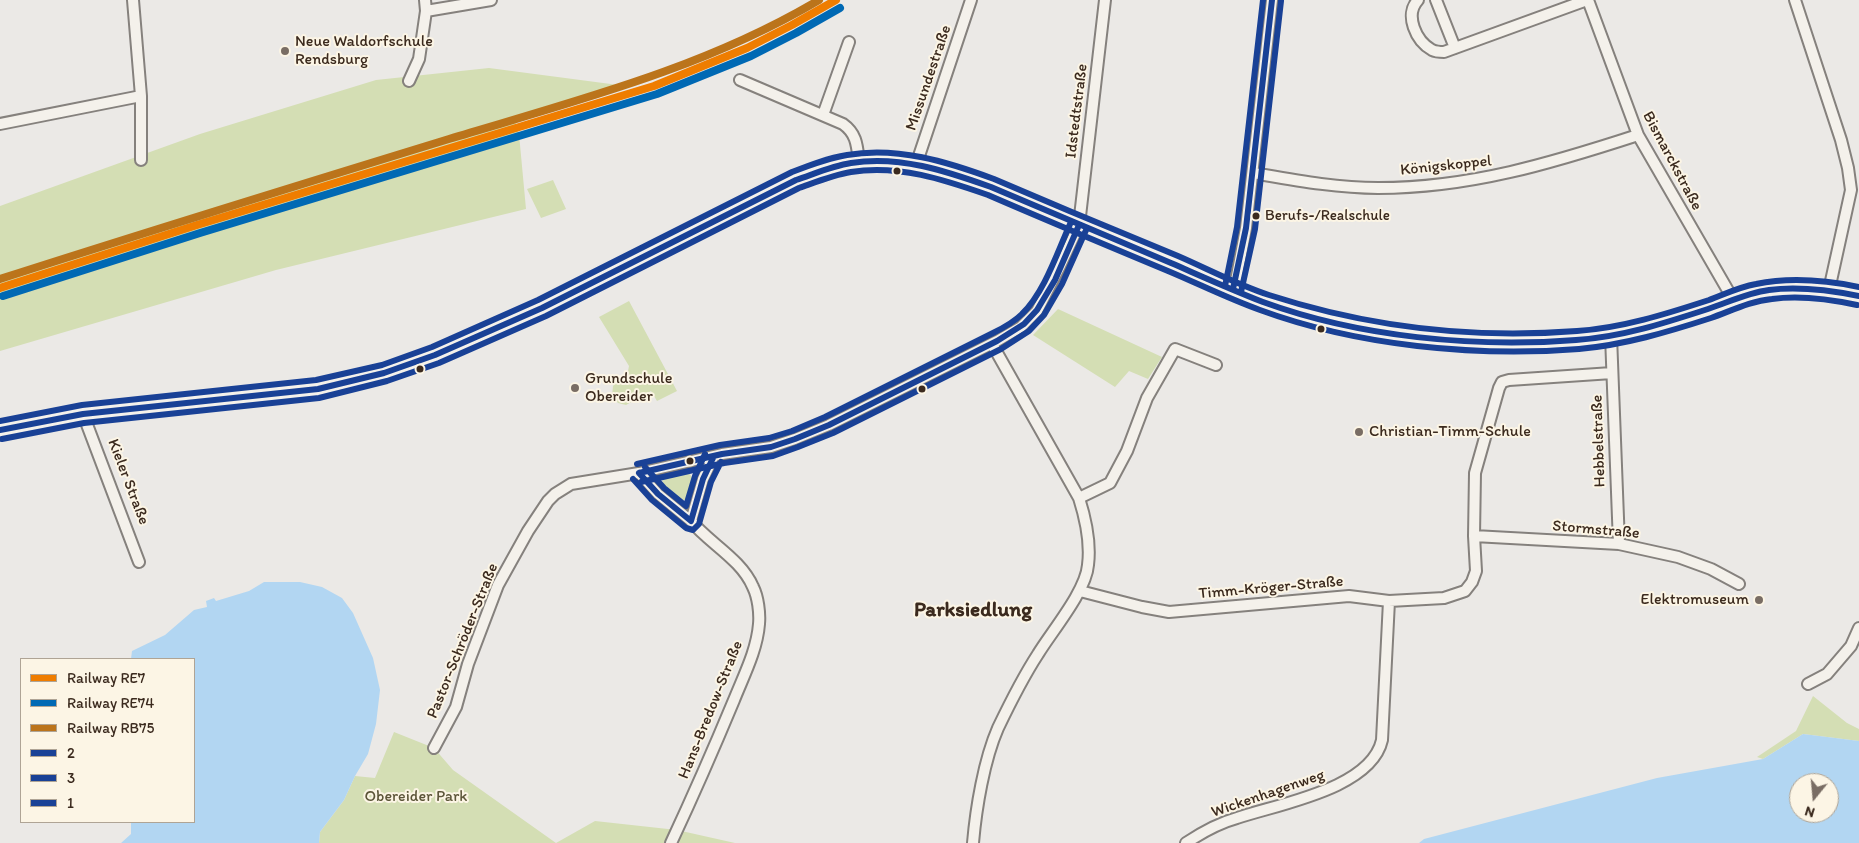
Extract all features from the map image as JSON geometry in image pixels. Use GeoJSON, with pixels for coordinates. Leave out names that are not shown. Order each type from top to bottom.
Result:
{"type":"FeatureCollection","features":[{"type":"Feature","properties":{"kind":"main road"},"geometry":{"type":"LineString","coordinates":[[0,430],[83,414],[318,389],[384,373],[435,355],[542,308],[796,180],[840,165],[859,162],[887,161],[948,172],[991,187],[1233,289],[1297,313],[1358,327],[1421,337],[1476,341],[1553,342],[1611,336],[1664,324],[1757,292],[1829,290],[1859,296]]}},
{"type":"Feature","properties":{"kind":"street"},"geometry":{"type":"LineString","coordinates":[[133,0],[141,96],[141,160]]}},
{"type":"Feature","properties":{"kind":"street"},"geometry":{"type":"LineString","coordinates":[[409,81],[419,59],[426,5],[491,0]]}},
{"type":"Feature","properties":{"kind":"street","name":"Missundestraße"},"geometry":{"type":"LineString","coordinates":[[916,165],[971,0]]}},
{"type":"Feature","properties":{"kind":"street","name":"Idstedtstraße"},"geometry":{"type":"LineString","coordinates":[[1079,225],[1105,0]]}},
{"type":"Feature","properties":{"kind":"street"},"geometry":{"type":"LineString","coordinates":[[1233,289],[1242,251],[1253,173],[1272,0]]}},
{"type":"Feature","properties":{"kind":"street"},"geometry":{"type":"LineString","coordinates":[[1418,0],[1414,5],[1411,17],[1414,29],[1425,44],[1434,51],[1444,52],[1587,0]]}},
{"type":"Feature","properties":{"kind":"street"},"geometry":{"type":"LineString","coordinates":[[1436,0],[1454,48]]}},
{"type":"Feature","properties":{"kind":"street","name":"Bismarckstraße"},"geometry":{"type":"LineString","coordinates":[[1587,0],[1638,135],[1734,301]]}},
{"type":"Feature","properties":{"kind":"street"},"geometry":{"type":"LineString","coordinates":[[1795,0],[1841,140],[1851,190],[1829,290]]}},
{"type":"Feature","properties":{"kind":"street"},"geometry":{"type":"LineString","coordinates":[[823,115],[849,42]]}},
{"type":"Feature","properties":{"kind":"street"},"geometry":{"type":"LineString","coordinates":[[740,80],[844,124],[852,130],[857,141],[859,162]]}},
{"type":"Feature","properties":{"kind":"street"},"geometry":{"type":"LineString","coordinates":[[0,124],[141,96]]}},
{"type":"Feature","properties":{"kind":"street","name":"Königskoppel"},"geometry":{"type":"LineString","coordinates":[[1253,173],[1322,184],[1377,188],[1429,186],[1501,176],[1562,160],[1638,135]]}},
{"type":"Feature","properties":{"kind":"street","name":"Pastor-Schröder-Straße"},"geometry":{"type":"LineString","coordinates":[[434,748],[456,707],[468,664],[498,585],[528,531],[548,501],[555,494],[571,484],[639,473],[713,458],[722,454],[771,447],[795,439],[828,425],[992,344],[1021,327],[1037,311],[1079,225]]}},
{"type":"Feature","properties":{"kind":"street","name":"Hebbelstraße"},"geometry":{"type":"LineString","coordinates":[[1611,336],[1619,544]]}},
{"type":"Feature","properties":{"kind":"street"},"geometry":{"type":"LineString","coordinates":[[974,843],[975,817],[997,730],[1029,668],[1080,591],[1088,566],[1089,540],[1079,498],[992,344]]}},
{"type":"Feature","properties":{"kind":"street"},"geometry":{"type":"LineString","coordinates":[[1079,498],[1110,482],[1127,451],[1147,398],[1175,349],[1216,365]]}},
{"type":"Feature","properties":{"kind":"street"},"geometry":{"type":"LineString","coordinates":[[1474,536],[1475,473],[1502,382],[1612,374]]}},
{"type":"Feature","properties":{"kind":"street","name":"Kieler Straße"},"geometry":{"type":"LineString","coordinates":[[83,414],[139,562]]}},
{"type":"Feature","properties":{"kind":"street"},"geometry":{"type":"LineString","coordinates":[[639,473],[658,494],[691,520],[703,479],[713,458]]}},
{"type":"Feature","properties":{"kind":"street","name":"Hans-Bredow-Straße"},"geometry":{"type":"LineString","coordinates":[[671,843],[753,653],[760,623],[757,599],[753,586],[744,572],[700,532],[691,520]]}},
{"type":"Feature","properties":{"kind":"street","name":"Stormstraße"},"geometry":{"type":"LineString","coordinates":[[1474,536],[1619,544],[1678,557],[1711,569],[1739,584]]}},
{"type":"Feature","properties":{"kind":"street","name":"Timm-Kröger-Straße"},"geometry":{"type":"LineString","coordinates":[[1080,591],[1169,612],[1348,596],[1389,601],[1444,598],[1465,591],[1472,582],[1476,571],[1474,536]]}},
{"type":"Feature","properties":{"kind":"street","name":"Wickenhagenweg"},"geometry":{"type":"LineString","coordinates":[[1186,843],[1234,818],[1326,790],[1341,783],[1371,762],[1376,756],[1382,740],[1389,601]]}},
{"type":"Feature","properties":{"kind":"street"},"geometry":{"type":"LineString","coordinates":[[1808,684],[1828,674],[1850,646],[1859,628]]}},
{"type":"Feature","properties":{"kind":"green space"},"geometry":{"type":"Polygon","coordinates":[[[489,68],[626,86],[515,120],[519,134],[526,209],[276,270],[0,351],[0,206],[200,134],[376,80],[489,68]]]}},
{"type":"Feature","properties":{"kind":"green space"},"geometry":{"type":"Polygon","coordinates":[[[553,180],[566,209],[541,218],[527,189],[553,180]]]}},
{"type":"Feature","properties":{"kind":"green space"},"geometry":{"type":"Polygon","coordinates":[[[629,301],[677,391],[657,401],[651,391],[626,405],[618,403],[612,396],[613,386],[618,380],[627,376],[629,366],[599,317],[629,301]]]}},
{"type":"Feature","properties":{"kind":"green space"},"geometry":{"type":"Polygon","coordinates":[[[1058,309],[1162,357],[1148,379],[1129,371],[1115,387],[1033,335],[1058,309]]]}},
{"type":"Feature","properties":{"kind":"green space"},"geometry":{"type":"Polygon","coordinates":[[[678,469],[690,473],[694,485],[690,497],[678,501],[666,497],[662,485],[666,473],[678,469]]]}},
{"type":"Feature","properties":{"kind":"green space"},"geometry":{"type":"Polygon","coordinates":[[[1813,696],[1847,723],[1859,729],[1859,741],[1803,734],[1763,759],[1757,757],[1796,731],[1813,696]]]}},
{"type":"Feature","properties":{"kind":"green space","name":"Obereider Park"},"geometry":{"type":"Polygon","coordinates":[[[394,732],[434,748],[453,770],[556,843],[319,843],[320,832],[344,800],[355,776],[375,778],[394,732]]]}},
{"type":"Feature","properties":{"kind":"green space"},"geometry":{"type":"Polygon","coordinates":[[[595,821],[677,830],[735,843],[556,843],[595,821]]]}},
{"type":"Feature","properties":{"kind":"water"},"geometry":{"type":"Polygon","coordinates":[[[264,582],[300,582],[322,587],[342,598],[353,613],[373,658],[380,690],[376,724],[368,754],[344,800],[320,832],[319,843],[121,843],[131,834],[131,823],[195,823],[195,658],[131,658],[132,651],[165,635],[194,610],[207,607],[206,601],[214,598],[216,601],[249,591],[264,582]]]}},
{"type":"Feature","properties":{"kind":"water"},"geometry":{"type":"Polygon","coordinates":[[[1803,734],[1859,741],[1859,843],[1419,843],[1424,839],[1657,778],[1763,759],[1803,734]]]}},
{"type":"Feature","properties":{"kind":"rail line","name":"RB75"},"geometry":{"type":"LineString","coordinates":[[0,279],[638,81],[731,45],[776,24],[819,0]]}},
{"type":"Feature","properties":{"kind":"rail line","name":"RE7"},"geometry":{"type":"LineString","coordinates":[[0,288],[197,225],[654,86],[747,48],[836,0]]}},
{"type":"Feature","properties":{"kind":"rail line","name":"RE74"},"geometry":{"type":"LineString","coordinates":[[3,296],[200,233],[657,94],[751,56],[840,8]]}},
{"type":"Feature","properties":{"kind":"transit line","name":"1"},"geometry":{"type":"LineString","coordinates":[[1225,286],[1237,227],[1263,0]]}},
{"type":"Feature","properties":{"kind":"transit line","name":"2"},"geometry":{"type":"LineString","coordinates":[[1233,289],[1246,228],[1272,0]]}},
{"type":"Feature","properties":{"kind":"transit line","name":"3"},"geometry":{"type":"LineString","coordinates":[[1241,292],[1255,229],[1281,1]]}},
{"type":"Feature","properties":{"kind":"transit line","name":"1"},"geometry":{"type":"LineString","coordinates":[[0,421],[82,405],[316,380],[382,365],[432,347],[538,300],[792,172],[833,158],[866,153],[903,154],[959,167],[994,179],[1257,291],[1306,306],[1383,323],[1460,332],[1538,333],[1577,331],[1611,327],[1644,320],[1756,284],[1808,280],[1859,287]]}},
{"type":"Feature","properties":{"kind":"transit line","name":"2"},"geometry":{"type":"LineString","coordinates":[[0,430],[83,414],[318,389],[384,373],[435,355],[542,308],[796,180],[837,166],[869,161],[905,163],[957,175],[991,187],[1263,302],[1300,314],[1377,332],[1457,341],[1537,342],[1576,340],[1610,336],[1643,329],[1761,291],[1792,288],[1814,289],[1859,296]]}},
{"type":"Feature","properties":{"kind":"transit line","name":"3"},"geometry":{"type":"LineString","coordinates":[[2,439],[84,423],[319,398],[387,381],[439,363],[546,316],[799,188],[838,175],[869,170],[886,170],[921,175],[988,195],[1260,310],[1337,332],[1417,346],[1499,351],[1579,349],[1629,341],[1662,333],[1764,300],[1783,298],[1825,299],[1857,305]]}},
{"type":"Feature","properties":{"kind":"transit line","name":"1"},"geometry":{"type":"LineString","coordinates":[[637,464],[720,445],[769,438],[792,431],[825,417],[1001,329],[1022,314],[1038,294],[1071,222]]}},
{"type":"Feature","properties":{"kind":"transit line","name":"2"},"geometry":{"type":"LineString","coordinates":[[639,473],[722,454],[771,447],[795,439],[829,425],[997,341],[1024,324],[1037,310],[1055,280],[1079,225]]}},
{"type":"Feature","properties":{"kind":"transit line","name":"3"},"geometry":{"type":"LineString","coordinates":[[641,482],[724,463],[773,456],[798,447],[833,433],[1001,349],[1029,331],[1044,315],[1062,284],[1087,228]]}},
{"type":"Feature","properties":{"kind":"transit line","name":"1"},"geometry":{"type":"LineString","coordinates":[[645,467],[664,488],[686,506],[695,476],[705,454]]}},
{"type":"Feature","properties":{"kind":"transit line","name":"2"},"geometry":{"type":"LineString","coordinates":[[639,473],[658,494],[691,521],[703,479],[713,458]]}},
{"type":"Feature","properties":{"kind":"transit line","name":"3"},"geometry":{"type":"LineString","coordinates":[[633,479],[652,500],[686,528],[693,530],[699,524],[711,482],[721,462]]}},
{"type":"Feature","properties":{"kind":"place","name":"Neue Waldorfschule Rendsburg"},"geometry":{"type":"Point","coordinates":[285,51]}},
{"type":"Feature","properties":{"kind":"place","name":"Berufs-/Realschule"},"geometry":{"type":"Point","coordinates":[1256,216]}},
{"type":"Feature","properties":{"kind":"place","name":"Grundschule Obereider"},"geometry":{"type":"Point","coordinates":[575,388]}},
{"type":"Feature","properties":{"kind":"place","name":"Christian-Timm-Schule"},"geometry":{"type":"Point","coordinates":[1359,432]}},
{"type":"Feature","properties":{"kind":"place","name":"Elektromuseum"},"geometry":{"type":"Point","coordinates":[1759,600]}},
{"type":"Feature","properties":{"kind":"district","name":"Parksiedlung"},"geometry":{"type":"Point","coordinates":[973,611]}}]}
